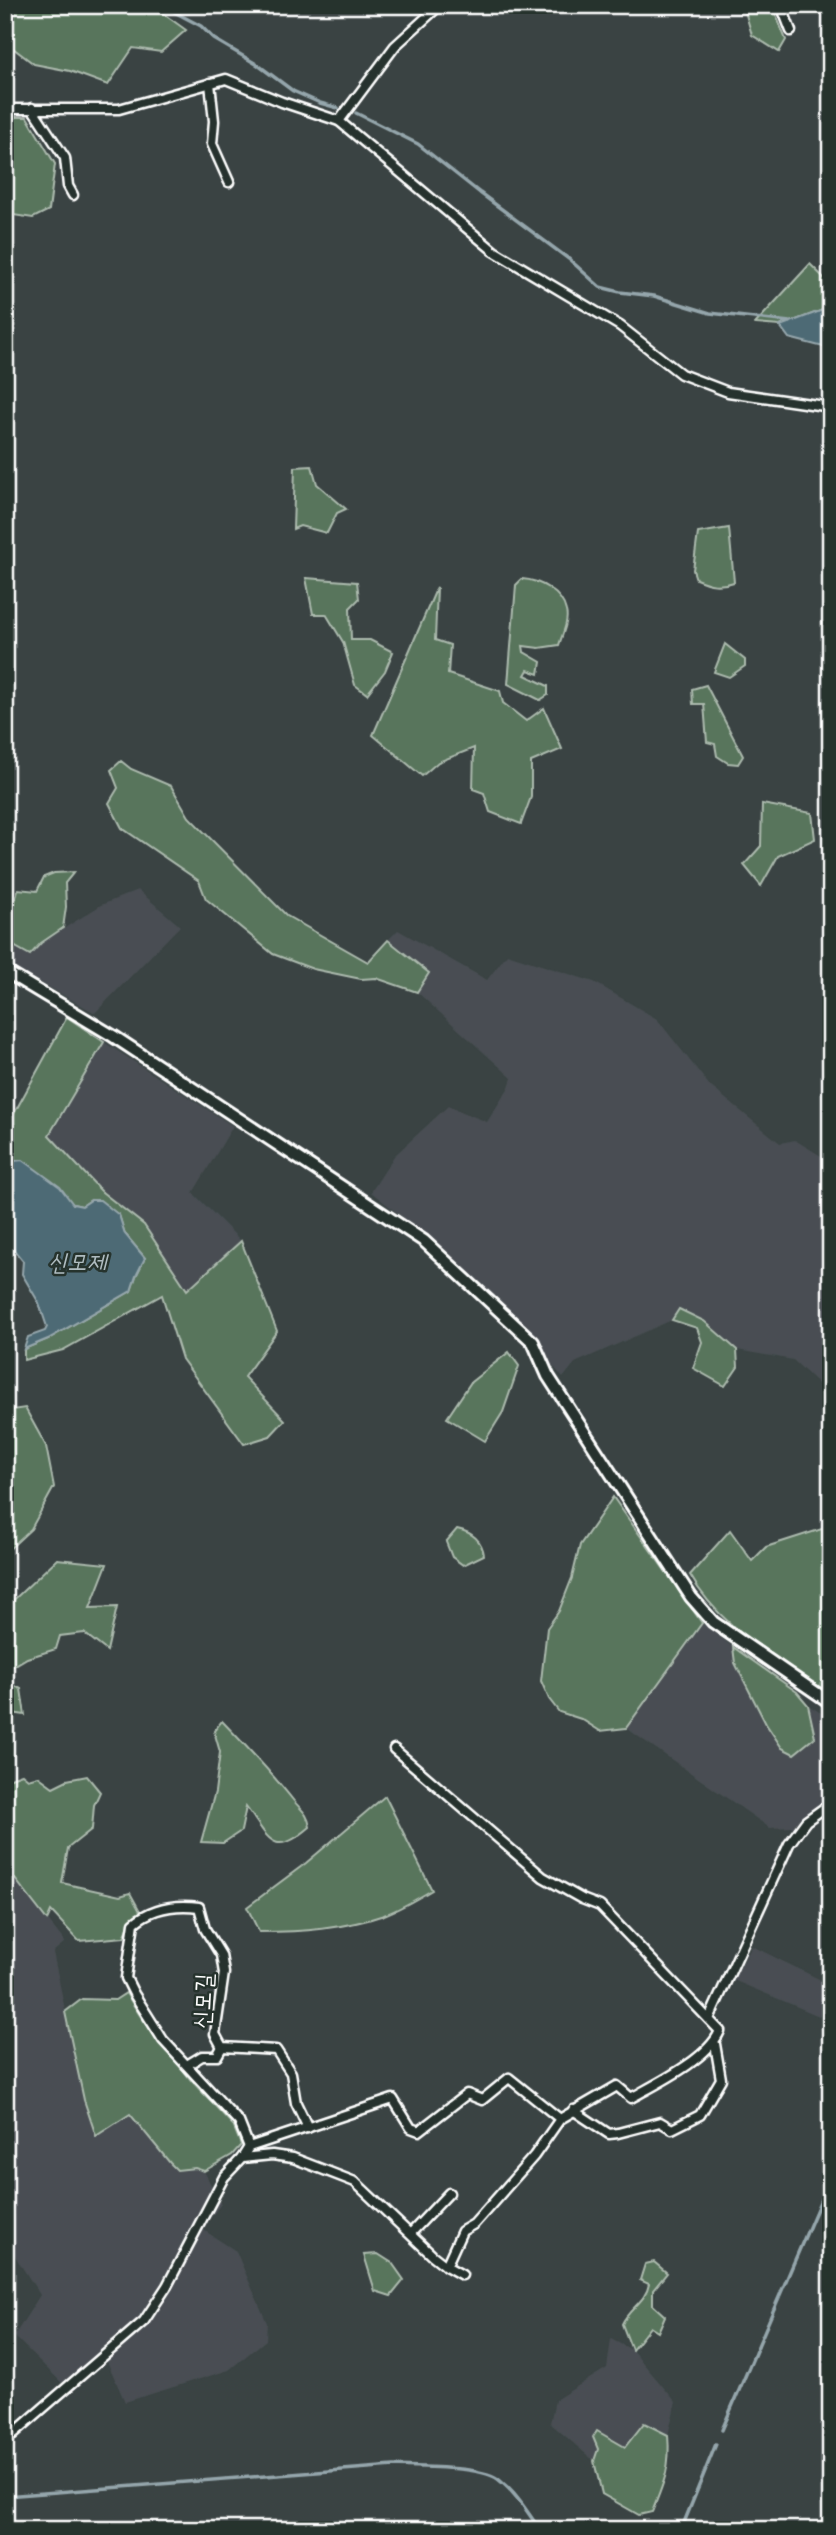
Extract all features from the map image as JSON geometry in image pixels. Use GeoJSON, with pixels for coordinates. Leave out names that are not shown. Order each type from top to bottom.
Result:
{"type":"FeatureCollection","features":[{"type":"Feature","properties":{"kind":"street"},"geometry":{"type":"LineString","coordinates":[[339,121],[395,46],[440,5]]}},
{"type":"Feature","properties":{"kind":"street"},"geometry":{"type":"LineString","coordinates":[[781,5],[790,31]]}},
{"type":"Feature","properties":{"kind":"street"},"geometry":{"type":"LineString","coordinates":[[5,109],[119,109],[226,79],[339,121],[494,251],[620,326],[681,374],[727,392],[831,407]]}},
{"type":"Feature","properties":{"kind":"street"},"geometry":{"type":"LineString","coordinates":[[210,83],[214,121],[212,144],[229,183]]}},
{"type":"Feature","properties":{"kind":"street"},"geometry":{"type":"LineString","coordinates":[[32,108],[65,158],[68,186],[73,195]]}},
{"type":"Feature","properties":{"kind":"street"},"geometry":{"type":"LineString","coordinates":[[5,971],[113,1036],[424,1241],[533,1342],[548,1376],[691,1597],[713,1622],[831,1703]]}},
{"type":"Feature","properties":{"kind":"street"},"geometry":{"type":"LineString","coordinates":[[394,1749],[543,1877],[600,1906],[720,2031],[715,2044],[721,2080],[700,2115],[672,2129],[660,2122],[610,2134],[573,2110]]}},
{"type":"Feature","properties":{"kind":"street"},"geometry":{"type":"LineString","coordinates":[[709,2020],[789,1844],[806,1821],[831,1803]]}},
{"type":"Feature","properties":{"kind":"street","name":"신모길"},"geometry":{"type":"LineString","coordinates":[[249,2147],[239,2122],[163,2040],[134,1994],[127,1978],[134,1923],[146,1913],[165,1907],[199,1907],[205,1929],[221,1955],[224,1973],[215,2034],[222,2048],[276,2050],[291,2073],[296,2103],[308,2128]]}},
{"type":"Feature","properties":{"kind":"street"},"geometry":{"type":"LineString","coordinates":[[446,2266],[462,2231],[474,2224],[534,2156],[560,2119],[617,2086],[631,2098],[666,2079],[715,2044]]}},
{"type":"Feature","properties":{"kind":"street"},"geometry":{"type":"LineString","coordinates":[[187,2065],[202,2056],[217,2056],[222,2048]]}},
{"type":"Feature","properties":{"kind":"street"},"geometry":{"type":"LineString","coordinates":[[5,2441],[144,2321],[167,2286],[224,2177],[249,2147],[393,2099],[411,2128],[419,2131],[467,2094],[482,2100],[509,2078],[560,2119]]}},
{"type":"Feature","properties":{"kind":"street"},"geometry":{"type":"LineString","coordinates":[[242,2158],[272,2155],[293,2158],[355,2182],[446,2266],[462,2275]]}},
{"type":"Feature","properties":{"kind":"street"},"geometry":{"type":"LineString","coordinates":[[411,2233],[449,2193]]}},
{"type":"Feature","properties":{"kind":"shaded area"},"geometry":{"type":"Polygon","coordinates":[[[138,890],[180,926],[95,1013],[5,963],[6,937],[12,945],[30,955],[41,943],[101,905],[138,890]]]}},
{"type":"Feature","properties":{"kind":"shaded area"},"geometry":{"type":"Polygon","coordinates":[[[398,930],[487,980],[507,954],[594,982],[657,1019],[710,1086],[780,1143],[795,1140],[831,1162],[831,1387],[827,1392],[793,1360],[737,1350],[704,1321],[679,1309],[672,1320],[575,1363],[563,1378],[507,1311],[440,1247],[371,1192],[394,1156],[448,1106],[487,1122],[512,1078],[417,992],[429,973],[388,940],[398,930]]]}},
{"type":"Feature","properties":{"kind":"shaded area"},"geometry":{"type":"Polygon","coordinates":[[[104,1042],[233,1126],[193,1193],[241,1241],[187,1291],[144,1225],[102,1192],[49,1135],[104,1042]]]}},
{"type":"Feature","properties":{"kind":"shaded area"},"geometry":{"type":"Polygon","coordinates":[[[702,1623],[733,1647],[735,1664],[766,1724],[782,1748],[815,1737],[808,1705],[831,1719],[831,1797],[793,1827],[770,1828],[626,1728],[702,1623]]]}},
{"type":"Feature","properties":{"kind":"shaded area"},"geometry":{"type":"Polygon","coordinates":[[[5,1866],[65,1942],[53,1952],[84,2100],[96,2135],[130,2114],[177,2170],[195,2168],[204,2171],[221,2204],[202,2229],[236,2251],[267,2323],[266,2340],[229,2370],[125,2402],[106,2359],[70,2391],[14,2336],[40,2295],[11,2250],[15,2209],[5,2206],[5,1866]]]}},
{"type":"Feature","properties":{"kind":"shaded area"},"geometry":{"type":"Polygon","coordinates":[[[752,1946],[831,1985],[831,2021],[733,1980],[752,1946]]]}},
{"type":"Feature","properties":{"kind":"shaded area"},"geometry":{"type":"Polygon","coordinates":[[[611,2339],[632,2350],[676,2402],[668,2435],[644,2423],[625,2447],[599,2449],[594,2461],[550,2423],[555,2400],[607,2368],[611,2339]]]}},
{"type":"Feature","properties":{"kind":"green space"},"geometry":{"type":"Polygon","coordinates":[[[5,5],[151,5],[186,30],[161,52],[133,48],[108,85],[70,71],[34,64],[5,42],[5,5]]]}},
{"type":"Feature","properties":{"kind":"green space"},"geometry":{"type":"Polygon","coordinates":[[[748,5],[772,5],[786,40],[779,52],[752,35],[744,8],[748,5]]]}},
{"type":"Feature","properties":{"kind":"green space"},"geometry":{"type":"Polygon","coordinates":[[[5,117],[27,117],[55,164],[49,210],[33,218],[13,215],[14,200],[5,198],[5,117]]]}},
{"type":"Feature","properties":{"kind":"green space"},"geometry":{"type":"Polygon","coordinates":[[[810,264],[831,285],[831,307],[780,326],[755,324],[810,264]]]}},
{"type":"Feature","properties":{"kind":"green space"},"geometry":{"type":"Polygon","coordinates":[[[312,466],[317,484],[346,509],[337,513],[327,533],[300,526],[293,529],[295,467],[312,466]]]}},
{"type":"Feature","properties":{"kind":"green space"},"geometry":{"type":"Polygon","coordinates":[[[729,528],[734,582],[715,585],[696,579],[693,570],[698,533],[729,528]]]}},
{"type":"Feature","properties":{"kind":"green space"},"geometry":{"type":"Polygon","coordinates":[[[306,578],[357,582],[359,599],[350,608],[351,640],[370,640],[393,652],[385,671],[367,694],[355,685],[343,642],[326,614],[313,614],[306,578]]]}},
{"type":"Feature","properties":{"kind":"green space"},"geometry":{"type":"Polygon","coordinates":[[[522,579],[535,582],[555,593],[564,604],[567,615],[559,645],[539,648],[523,646],[524,652],[541,662],[539,674],[528,670],[525,675],[548,686],[548,695],[540,700],[508,684],[516,585],[522,579]]]}},
{"type":"Feature","properties":{"kind":"green space"},"geometry":{"type":"Polygon","coordinates":[[[437,587],[435,640],[450,645],[448,674],[500,691],[503,703],[526,721],[544,708],[562,749],[531,762],[531,797],[521,824],[490,812],[484,793],[473,789],[474,748],[438,762],[422,776],[373,735],[437,587]]]}},
{"type":"Feature","properties":{"kind":"green space"},"geometry":{"type":"Polygon","coordinates":[[[725,644],[745,660],[745,666],[729,677],[714,672],[725,644]]]}},
{"type":"Feature","properties":{"kind":"green space"},"geometry":{"type":"Polygon","coordinates":[[[706,685],[743,756],[738,764],[728,763],[717,756],[715,744],[707,742],[704,704],[693,704],[692,689],[706,685]]]}},
{"type":"Feature","properties":{"kind":"green space"},"geometry":{"type":"Polygon","coordinates":[[[121,761],[131,769],[171,786],[189,817],[287,916],[368,962],[388,940],[429,973],[417,992],[376,978],[361,979],[313,969],[273,954],[206,899],[199,881],[122,828],[109,803],[118,788],[111,770],[121,761]]]}},
{"type":"Feature","properties":{"kind":"green space"},"geometry":{"type":"Polygon","coordinates":[[[762,804],[812,813],[815,839],[778,856],[761,886],[744,865],[761,846],[762,804]]]}},
{"type":"Feature","properties":{"kind":"green space"},"geometry":{"type":"Polygon","coordinates":[[[74,872],[65,883],[63,928],[41,943],[30,955],[12,945],[6,937],[18,889],[37,891],[44,877],[54,873],[74,872]]]}},
{"type":"Feature","properties":{"kind":"green space"},"geometry":{"type":"Polygon","coordinates":[[[67,1017],[104,1042],[49,1135],[102,1192],[144,1225],[187,1290],[241,1241],[277,1331],[244,1377],[285,1420],[270,1436],[244,1444],[182,1359],[162,1295],[63,1350],[24,1360],[24,1349],[48,1339],[131,1291],[145,1258],[125,1234],[119,1215],[91,1200],[82,1206],[73,1204],[13,1161],[5,1164],[5,1130],[67,1017]]]}},
{"type":"Feature","properties":{"kind":"green space"},"geometry":{"type":"Polygon","coordinates":[[[679,1309],[704,1321],[737,1350],[738,1367],[725,1386],[693,1368],[702,1342],[697,1328],[672,1320],[679,1309]]]}},
{"type":"Feature","properties":{"kind":"green space"},"geometry":{"type":"Polygon","coordinates":[[[509,1352],[519,1366],[503,1412],[485,1441],[447,1418],[471,1382],[509,1352]]]}},
{"type":"Feature","properties":{"kind":"green space"},"geometry":{"type":"Polygon","coordinates":[[[25,1408],[46,1446],[54,1487],[31,1529],[5,1553],[5,1411],[25,1408]]]}},
{"type":"Feature","properties":{"kind":"green space"},"geometry":{"type":"Polygon","coordinates":[[[613,1497],[702,1623],[626,1728],[600,1731],[581,1719],[559,1712],[549,1699],[541,1681],[547,1628],[559,1611],[572,1578],[580,1545],[613,1497]]]}},
{"type":"Feature","properties":{"kind":"green space"},"geometry":{"type":"Polygon","coordinates":[[[831,1526],[831,1701],[754,1644],[718,1612],[690,1575],[730,1530],[752,1561],[766,1547],[831,1526]]]}},
{"type":"Feature","properties":{"kind":"green space"},"geometry":{"type":"Polygon","coordinates":[[[457,1529],[475,1538],[484,1555],[463,1565],[452,1557],[446,1542],[457,1529]]]}},
{"type":"Feature","properties":{"kind":"green space"},"geometry":{"type":"Polygon","coordinates":[[[57,1559],[107,1564],[90,1608],[117,1607],[107,1651],[84,1633],[60,1636],[56,1649],[27,1658],[5,1671],[5,1608],[57,1559]]]}},
{"type":"Feature","properties":{"kind":"green space"},"geometry":{"type":"Polygon","coordinates":[[[733,1647],[797,1692],[808,1705],[815,1737],[794,1754],[782,1748],[766,1724],[735,1663],[733,1647]]]}},
{"type":"Feature","properties":{"kind":"green space"},"geometry":{"type":"Polygon","coordinates":[[[5,1681],[21,1689],[25,1715],[5,1712],[5,1681]]]}},
{"type":"Feature","properties":{"kind":"green space"},"geometry":{"type":"Polygon","coordinates":[[[222,1721],[306,1815],[310,1827],[297,1837],[287,1842],[272,1841],[246,1807],[241,1831],[223,1843],[201,1842],[215,1792],[220,1752],[214,1731],[222,1721]]]}},
{"type":"Feature","properties":{"kind":"green space"},"geometry":{"type":"Polygon","coordinates":[[[22,1774],[28,1779],[38,1776],[53,1787],[67,1780],[87,1776],[100,1792],[94,1805],[92,1829],[68,1848],[62,1883],[120,1896],[130,1893],[141,1913],[133,1918],[124,1937],[79,1941],[51,1911],[47,1920],[5,1866],[5,1780],[22,1774]]]}},
{"type":"Feature","properties":{"kind":"green space"},"geometry":{"type":"Polygon","coordinates":[[[385,1796],[432,1890],[390,1913],[353,1924],[259,1932],[247,1907],[306,1863],[385,1796]]]}},
{"type":"Feature","properties":{"kind":"green space"},"geometry":{"type":"Polygon","coordinates":[[[126,1993],[141,2017],[191,2080],[233,2125],[241,2145],[232,2155],[204,2171],[195,2168],[177,2170],[130,2114],[96,2136],[84,2100],[65,2012],[82,1999],[115,2000],[126,1993]]]}},
{"type":"Feature","properties":{"kind":"green space"},"geometry":{"type":"Polygon","coordinates":[[[378,2254],[392,2263],[404,2280],[391,2296],[375,2291],[364,2255],[378,2254]]]}},
{"type":"Feature","properties":{"kind":"green space"},"geometry":{"type":"Polygon","coordinates":[[[654,2262],[667,2273],[653,2290],[653,2305],[665,2316],[658,2332],[650,2327],[632,2350],[622,2324],[647,2290],[649,2284],[640,2280],[645,2264],[654,2262]]]}},
{"type":"Feature","properties":{"kind":"green space"},"geometry":{"type":"Polygon","coordinates":[[[644,2423],[668,2435],[668,2456],[663,2483],[652,2512],[639,2515],[602,2494],[594,2461],[598,2449],[593,2437],[597,2431],[625,2447],[644,2423]]]}},
{"type":"Feature","properties":{"kind":"water"},"geometry":{"type":"Polygon","coordinates":[[[831,307],[831,349],[789,338],[780,326],[831,307]]]}},
{"type":"Feature","properties":{"kind":"water","name":"신모제"},"geometry":{"type":"Polygon","coordinates":[[[23,1160],[60,1187],[73,1204],[82,1206],[91,1200],[100,1200],[119,1215],[125,1234],[145,1258],[131,1291],[48,1339],[24,1349],[28,1337],[45,1331],[47,1327],[39,1303],[22,1274],[23,1261],[5,1239],[5,1164],[23,1160]]]}},
{"type":"Feature","properties":{"kind":"waterway"},"geometry":{"type":"LineString","coordinates":[[161,5],[201,26],[214,39],[258,65],[293,91],[338,108]]}},
{"type":"Feature","properties":{"kind":"waterway"},"geometry":{"type":"LineString","coordinates":[[356,113],[418,144],[570,260],[600,287],[654,296],[710,313],[790,322]]}},
{"type":"Feature","properties":{"kind":"waterway"},"geometry":{"type":"LineString","coordinates":[[722,2430],[831,2176]]}},
{"type":"Feature","properties":{"kind":"waterway"},"geometry":{"type":"LineString","coordinates":[[681,2530],[716,2444]]}},
{"type":"Feature","properties":{"kind":"waterway"},"geometry":{"type":"LineString","coordinates":[[5,2496],[394,2466],[448,2468],[477,2472],[498,2479],[516,2496],[540,2530]]}}]}
